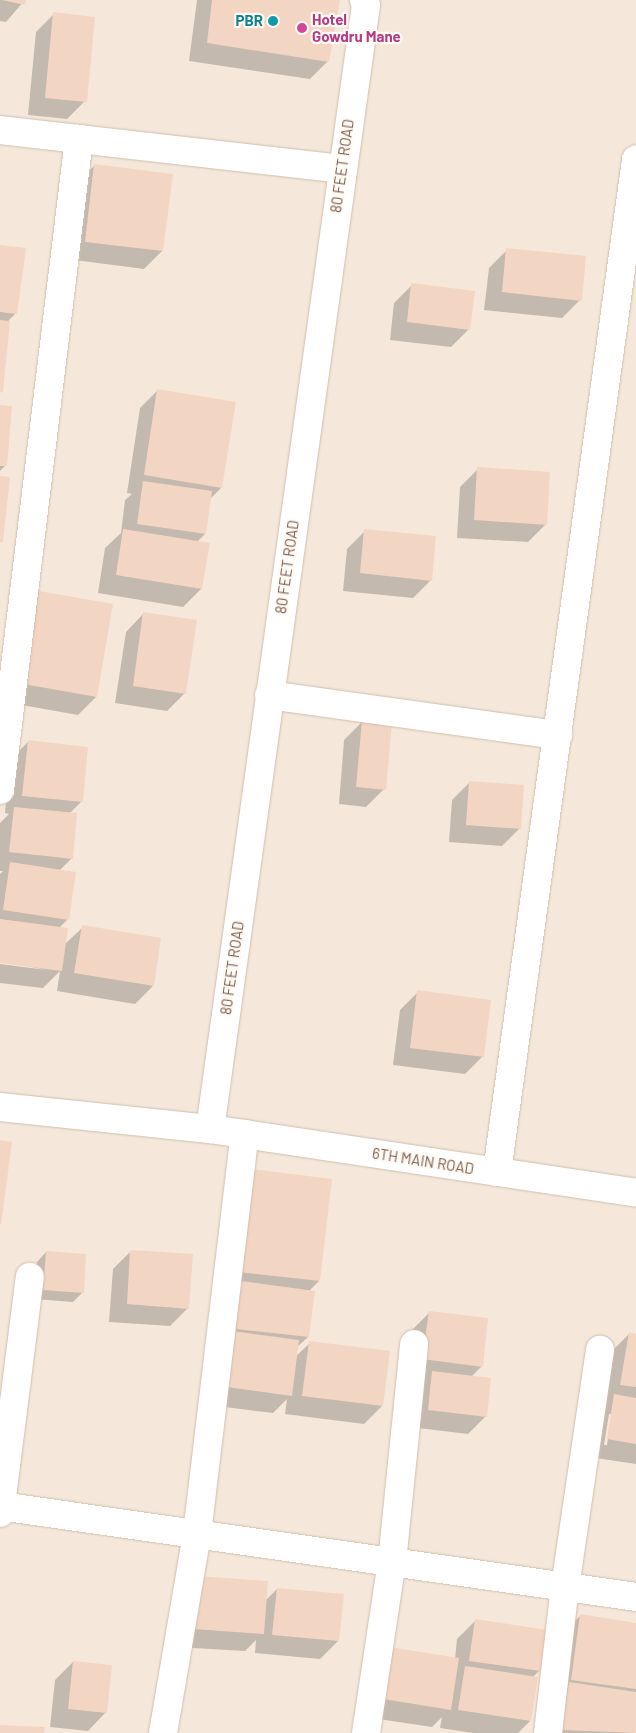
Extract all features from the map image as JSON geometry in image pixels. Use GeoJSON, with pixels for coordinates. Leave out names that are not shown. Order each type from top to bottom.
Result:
{"type":"FeatureCollection","features":[{"type":"Feature","properties":{"kind":"street","name":"80 FEET ROAD"},"geometry":{"type":"LineString","coordinates":[[210,1129],[341,169],[368,2]]}},
{"type":"Feature","properties":{"kind":"street"},"geometry":{"type":"LineString","coordinates":[[0,130],[341,169]]}},
{"type":"Feature","properties":{"kind":"street"},"geometry":{"type":"LineString","coordinates":[[0,790],[79,139]]}},
{"type":"Feature","properties":{"kind":"street"},"geometry":{"type":"LineString","coordinates":[[497,1172],[636,160]]}},
{"type":"Feature","properties":{"kind":"street"},"geometry":{"type":"LineString","coordinates":[[270,695],[558,735]]}},
{"type":"Feature","properties":{"kind":"street","name":"6TH MAIN ROAD"},"geometry":{"type":"LineString","coordinates":[[0,1107],[210,1129],[636,1192]]}},
{"type":"Feature","properties":{"kind":"street"},"geometry":{"type":"LineString","coordinates":[[163,1733],[197,1534],[245,1134]]}},
{"type":"Feature","properties":{"kind":"street"},"geometry":{"type":"LineString","coordinates":[[30,1277],[0,1508],[197,1534],[636,1597]]}},
{"type":"Feature","properties":{"kind":"street"},"geometry":{"type":"LineString","coordinates":[[366,1733],[392,1562],[414,1344]]}},
{"type":"Feature","properties":{"kind":"street"},"geometry":{"type":"LineString","coordinates":[[548,1733],[565,1586],[600,1350]]}},
{"type":"Feature","properties":{"kind":"shaded area"},"geometry":{"type":"Polygon","coordinates":[[[0,0],[636,0],[636,1733],[0,1733],[0,0]]]}},
{"type":"Feature","properties":{"kind":"building"},"geometry":{"type":"Polygon","coordinates":[[[2,0],[26,0],[25,5],[2,0]]]}},
{"type":"Feature","properties":{"kind":"building","name":"PBR"},"geometry":{"type":"Polygon","coordinates":[[[212,0],[340,0],[329,62],[207,43],[212,0]]]}},
{"type":"Feature","properties":{"kind":"building"},"geometry":{"type":"Polygon","coordinates":[[[53,12],[95,17],[87,102],[45,98],[53,12]]]}},
{"type":"Feature","properties":{"kind":"building"},"geometry":{"type":"Polygon","coordinates":[[[94,164],[173,174],[163,251],[85,242],[94,164]]]}},
{"type":"Feature","properties":{"kind":"building"},"geometry":{"type":"Polygon","coordinates":[[[0,245],[26,248],[17,314],[0,312],[0,245]]]}},
{"type":"Feature","properties":{"kind":"building"},"geometry":{"type":"Polygon","coordinates":[[[506,248],[586,256],[582,301],[502,292],[506,248]]]}},
{"type":"Feature","properties":{"kind":"building"},"geometry":{"type":"Polygon","coordinates":[[[411,283],[475,291],[470,330],[407,322],[411,283]]]}},
{"type":"Feature","properties":{"kind":"building"},"geometry":{"type":"Polygon","coordinates":[[[0,320],[10,321],[3,392],[0,392],[0,320]]]}},
{"type":"Feature","properties":{"kind":"building"},"geometry":{"type":"Polygon","coordinates":[[[157,389],[236,402],[222,488],[144,475],[157,389]]]}},
{"type":"Feature","properties":{"kind":"building"},"geometry":{"type":"Polygon","coordinates":[[[0,405],[12,406],[7,466],[0,466],[0,405]]]}},
{"type":"Feature","properties":{"kind":"building"},"geometry":{"type":"Polygon","coordinates":[[[477,467],[550,472],[547,525],[474,520],[477,467]]]}},
{"type":"Feature","properties":{"kind":"building"},"geometry":{"type":"Polygon","coordinates":[[[0,476],[10,477],[3,542],[0,542],[0,476]]]}},
{"type":"Feature","properties":{"kind":"building"},"geometry":{"type":"Polygon","coordinates":[[[143,481],[212,491],[206,534],[137,524],[143,481]]]}},
{"type":"Feature","properties":{"kind":"building"},"geometry":{"type":"Polygon","coordinates":[[[123,529],[210,543],[202,589],[116,575],[123,529]]]}},
{"type":"Feature","properties":{"kind":"building"},"geometry":{"type":"Polygon","coordinates":[[[364,529],[436,536],[432,581],[360,573],[364,529]]]}},
{"type":"Feature","properties":{"kind":"building"},"geometry":{"type":"Polygon","coordinates":[[[39,591],[113,604],[97,697],[23,684],[39,591]]]}},
{"type":"Feature","properties":{"kind":"building"},"geometry":{"type":"Polygon","coordinates":[[[143,612],[197,620],[186,694],[133,686],[143,612]]]}},
{"type":"Feature","properties":{"kind":"building"},"geometry":{"type":"Polygon","coordinates":[[[362,720],[392,723],[386,790],[356,787],[362,720]]]}},
{"type":"Feature","properties":{"kind":"building"},"geometry":{"type":"Polygon","coordinates":[[[28,740],[88,747],[83,802],[22,796],[28,740]]]}},
{"type":"Feature","properties":{"kind":"building"},"geometry":{"type":"Polygon","coordinates":[[[469,781],[524,785],[521,829],[466,825],[469,781]]]}},
{"type":"Feature","properties":{"kind":"building"},"geometry":{"type":"Polygon","coordinates":[[[14,807],[77,813],[73,859],[9,852],[14,807]]]}},
{"type":"Feature","properties":{"kind":"building"},"geometry":{"type":"Polygon","coordinates":[[[10,862],[76,872],[69,920],[3,910],[10,862]]]}},
{"type":"Feature","properties":{"kind":"building"},"geometry":{"type":"Polygon","coordinates":[[[0,919],[68,928],[62,971],[0,963],[0,919]]]}},
{"type":"Feature","properties":{"kind":"building"},"geometry":{"type":"Polygon","coordinates":[[[82,925],[161,938],[154,986],[74,973],[82,925]]]}},
{"type":"Feature","properties":{"kind":"building"},"geometry":{"type":"Polygon","coordinates":[[[417,990],[491,1000],[484,1057],[410,1048],[417,990]]]}},
{"type":"Feature","properties":{"kind":"building"},"geometry":{"type":"Polygon","coordinates":[[[0,1140],[12,1142],[1,1225],[0,1224],[0,1140]]]}},
{"type":"Feature","properties":{"kind":"building"},"geometry":{"type":"Polygon","coordinates":[[[251,1169],[332,1179],[320,1281],[239,1272],[251,1169]]]}},
{"type":"Feature","properties":{"kind":"building"},"geometry":{"type":"Polygon","coordinates":[[[130,1250],[193,1254],[189,1309],[127,1304],[130,1250]]]}},
{"type":"Feature","properties":{"kind":"building"},"geometry":{"type":"Polygon","coordinates":[[[46,1251],[86,1254],[84,1293],[43,1290],[46,1251]]]}},
{"type":"Feature","properties":{"kind":"building"},"geometry":{"type":"Polygon","coordinates":[[[241,1281],[315,1291],[309,1337],[236,1329],[241,1281]]]}},
{"type":"Feature","properties":{"kind":"building"},"geometry":{"type":"Polygon","coordinates":[[[429,1311],[488,1318],[483,1367],[422,1359],[429,1311]]]}},
{"type":"Feature","properties":{"kind":"building"},"geometry":{"type":"Polygon","coordinates":[[[225,1330],[299,1340],[292,1396],[219,1386],[225,1330]]]}},
{"type":"Feature","properties":{"kind":"building"},"geometry":{"type":"Polygon","coordinates":[[[629,1332],[636,1334],[636,1387],[620,1385],[629,1332]]]}},
{"type":"Feature","properties":{"kind":"building"},"geometry":{"type":"Polygon","coordinates":[[[309,1341],[390,1351],[383,1406],[302,1396],[309,1341]]]}},
{"type":"Feature","properties":{"kind":"building"},"geometry":{"type":"Polygon","coordinates":[[[432,1371],[491,1378],[487,1417],[428,1410],[432,1371]]]}},
{"type":"Feature","properties":{"kind":"building"},"geometry":{"type":"Polygon","coordinates":[[[614,1394],[636,1398],[636,1444],[607,1439],[614,1394]]]}},
{"type":"Feature","properties":{"kind":"building"},"geometry":{"type":"Polygon","coordinates":[[[198,1576],[268,1581],[264,1634],[194,1629],[198,1576]]]}},
{"type":"Feature","properties":{"kind":"building"},"geometry":{"type":"Polygon","coordinates":[[[277,1588],[344,1594],[339,1641],[272,1635],[277,1588]]]}},
{"type":"Feature","properties":{"kind":"building"},"geometry":{"type":"Polygon","coordinates":[[[580,1614],[636,1623],[636,1689],[571,1680],[580,1614]]]}},
{"type":"Feature","properties":{"kind":"building"},"geometry":{"type":"Polygon","coordinates":[[[475,1619],[547,1630],[541,1671],[469,1661],[475,1619]]]}},
{"type":"Feature","properties":{"kind":"building"},"geometry":{"type":"Polygon","coordinates":[[[390,1647],[459,1658],[451,1710],[383,1699],[390,1647]]]}},
{"type":"Feature","properties":{"kind":"building"},"geometry":{"type":"Polygon","coordinates":[[[73,1661],[112,1665],[107,1713],[68,1709],[73,1661]]]}},
{"type":"Feature","properties":{"kind":"building"},"geometry":{"type":"Polygon","coordinates":[[[465,1666],[538,1677],[531,1721],[458,1710],[465,1666]]]}},
{"type":"Feature","properties":{"kind":"building"},"geometry":{"type":"Polygon","coordinates":[[[569,1682],[636,1692],[636,1733],[562,1730],[569,1682]]]}},
{"type":"Feature","properties":{"kind":"building"},"geometry":{"type":"Polygon","coordinates":[[[0,1725],[45,1727],[44,1733],[0,1733],[0,1725]]]}},
{"type":"Feature","properties":{"kind":"place","name":"PBR"},"geometry":{"type":"Point","coordinates":[273,21]}},
{"type":"Feature","properties":{"kind":"place","name":"Hotel Gowdru Mane"},"geometry":{"type":"Point","coordinates":[302,28]}}]}
